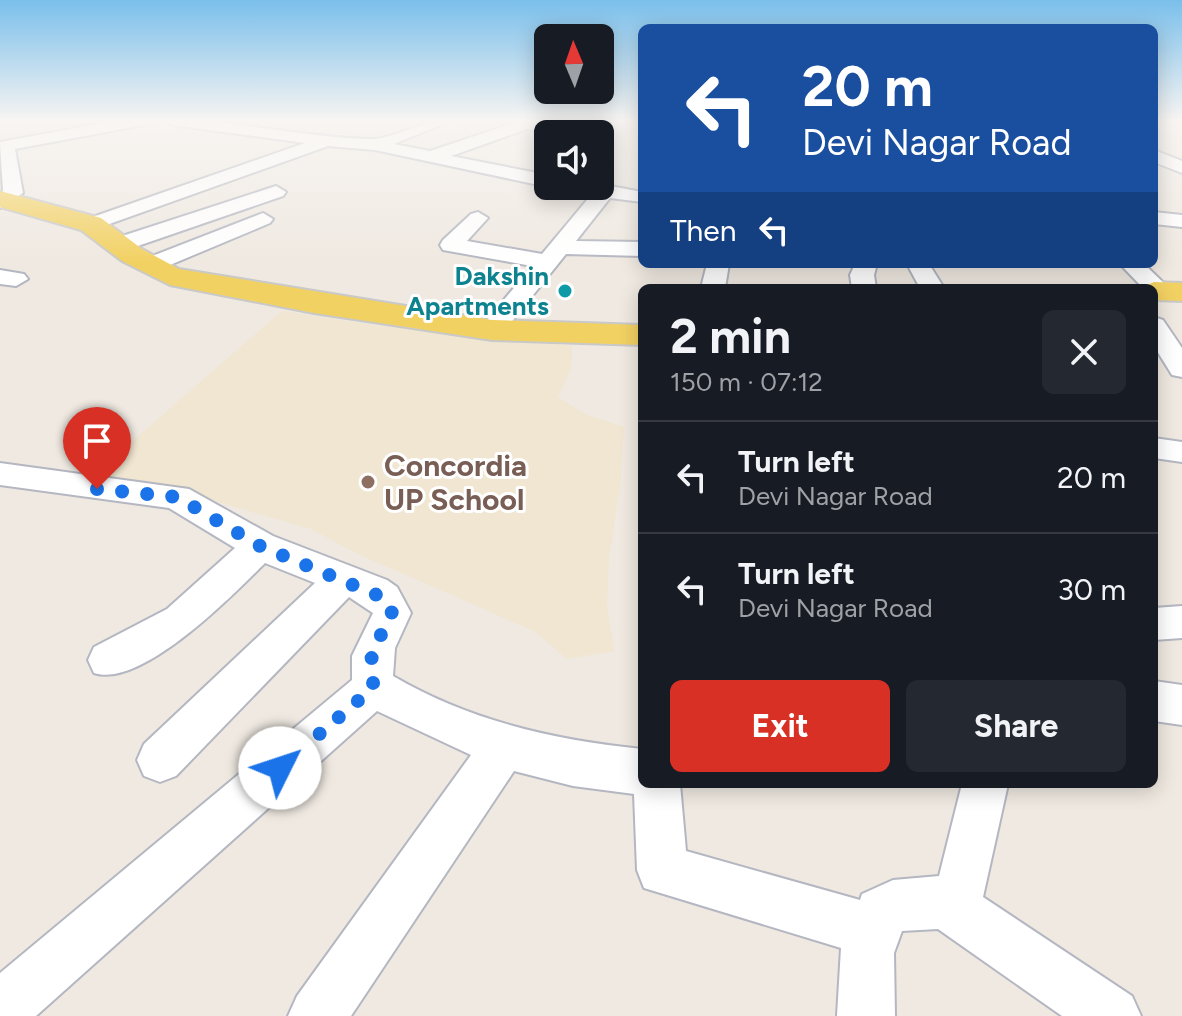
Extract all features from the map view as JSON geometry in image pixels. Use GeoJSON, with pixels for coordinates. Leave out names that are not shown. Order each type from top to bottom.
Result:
{"type":"FeatureCollection","features":[{"type":"Feature","properties":{"kind":"main road"},"geometry":{"type":"LineString","coordinates":[[2,201],[91,224],[150,265],[185,279],[492,330],[638,335]]}},
{"type":"Feature","properties":{"kind":"street"},"geometry":{"type":"LineString","coordinates":[[2,201],[13,193],[9,167]]}},
{"type":"Feature","properties":{"kind":"street"},"geometry":{"type":"LineString","coordinates":[[91,224],[252,167]]}},
{"type":"Feature","properties":{"kind":"street"},"geometry":{"type":"LineString","coordinates":[[474,167],[534,179]]}},
{"type":"Feature","properties":{"kind":"street"},"geometry":{"type":"LineString","coordinates":[[118,245],[276,192]]}},
{"type":"Feature","properties":{"kind":"street"},"geometry":{"type":"LineString","coordinates":[[614,193],[638,197]]}},
{"type":"Feature","properties":{"kind":"street"},"geometry":{"type":"LineString","coordinates":[[492,330],[598,200]]}},
{"type":"Feature","properties":{"kind":"street"},"geometry":{"type":"LineString","coordinates":[[478,218],[451,245],[554,254],[638,249]]}},
{"type":"Feature","properties":{"kind":"street"},"geometry":{"type":"LineString","coordinates":[[1158,218],[1182,221]]}},
{"type":"Feature","properties":{"kind":"street"},"geometry":{"type":"LineString","coordinates":[[150,265],[263,219]]}},
{"type":"Feature","properties":{"kind":"street"},"geometry":{"type":"LineString","coordinates":[[1136,268],[1156,284]]}},
{"type":"Feature","properties":{"kind":"street"},"geometry":{"type":"LineString","coordinates":[[1158,331],[1182,369]]}},
{"type":"Feature","properties":{"kind":"street"},"geometry":{"type":"LineString","coordinates":[[1158,449],[1182,452]]}},
{"type":"Feature","properties":{"kind":"street"},"geometry":{"type":"LineString","coordinates":[[0,474],[177,497],[260,546],[374,591],[384,598],[392,613],[371,651],[369,663],[374,687],[399,702],[504,747],[573,764],[638,772]]}},
{"type":"Feature","properties":{"kind":"street"},"geometry":{"type":"LineString","coordinates":[[109,660],[181,620],[260,546]]}},
{"type":"Feature","properties":{"kind":"street"},"geometry":{"type":"LineString","coordinates":[[160,760],[342,580]]}},
{"type":"Feature","properties":{"kind":"street"},"geometry":{"type":"LineString","coordinates":[[1158,624],[1182,622]]}},
{"type":"Feature","properties":{"kind":"street"},"geometry":{"type":"LineString","coordinates":[[0,1010],[374,687]]}},
{"type":"Feature","properties":{"kind":"street"},"geometry":{"type":"LineString","coordinates":[[1158,702],[1182,705]]}},
{"type":"Feature","properties":{"kind":"street"},"geometry":{"type":"LineString","coordinates":[[317,1016],[504,747]]}},
{"type":"Feature","properties":{"kind":"street"},"geometry":{"type":"LineString","coordinates":[[657,788],[662,870],[873,931]]}},
{"type":"Feature","properties":{"kind":"street"},"geometry":{"type":"LineString","coordinates":[[866,1016],[867,953],[881,913],[904,901],[952,901],[963,884],[984,788]]}},
{"type":"Feature","properties":{"kind":"street"},"geometry":{"type":"LineString","coordinates":[[945,903],[1112,1016]]}},
{"type":"Feature","properties":{"kind":"shaded area","name":"Concordia UP School"},"geometry":{"type":"Polygon","coordinates":[[[282,311],[373,325],[572,346],[571,369],[558,397],[585,414],[624,427],[620,487],[609,557],[607,605],[614,651],[567,659],[534,631],[358,554],[311,529],[170,488],[90,478],[282,311]]]}},
{"type":"Feature","properties":{"kind":"place","name":"Dakshin Apartments"},"geometry":{"type":"Point","coordinates":[565,291]}},
{"type":"Feature","properties":{"kind":"place","name":"Concordia UP School"},"geometry":{"type":"Point","coordinates":[368,482]}},
{"type":"Feature","properties":{"kind":"route"},"geometry":{"type":"LineString","coordinates":[[97,489],[177,497],[260,546],[374,591],[384,598],[392,613],[371,651],[369,663],[374,687],[280,768]]}}]}
